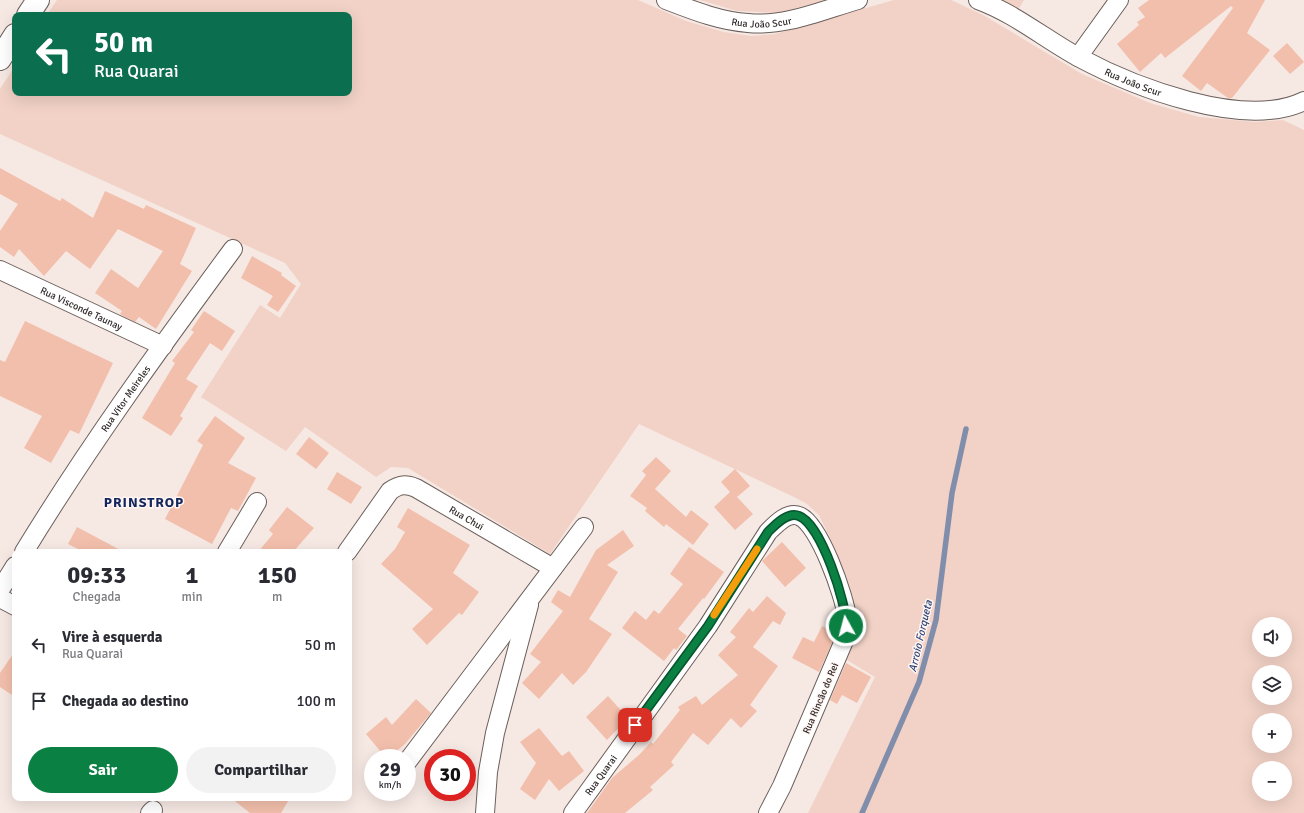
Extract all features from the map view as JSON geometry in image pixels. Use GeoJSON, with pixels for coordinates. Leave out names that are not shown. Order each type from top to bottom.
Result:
{"type":"FeatureCollection","features":[{"type":"Feature","properties":{"kind":"street"},"geometry":{"type":"LineString","coordinates":[[30,12],[38,0]]}},
{"type":"Feature","properties":{"kind":"street","name":"Rua João Scur"},"geometry":{"type":"LineString","coordinates":[[666,0],[723,19],[749,23],[782,21],[858,0]]}},
{"type":"Feature","properties":{"kind":"street","name":"Rua João Scur"},"geometry":{"type":"LineString","coordinates":[[978,0],[1013,18],[1078,57],[1132,82],[1192,101],[1216,107],[1246,111],[1272,111],[1292,107],[1304,101]]}},
{"type":"Feature","properties":{"kind":"street"},"geometry":{"type":"LineString","coordinates":[[1078,57],[1119,0]]}},
{"type":"Feature","properties":{"kind":"street"},"geometry":{"type":"LineString","coordinates":[[0,59],[12,40]]}},
{"type":"Feature","properties":{"kind":"street","name":"Rua Vitor Meireles"},"geometry":{"type":"LineString","coordinates":[[26,549],[57,498],[162,346],[233,249]]}},
{"type":"Feature","properties":{"kind":"street","name":"Rua Visconde Taunay"},"geometry":{"type":"LineString","coordinates":[[0,270],[162,346]]}},
{"type":"Feature","properties":{"kind":"street","name":"Rua Chui"},"geometry":{"type":"LineString","coordinates":[[349,549],[390,491],[397,486],[406,485],[416,488],[553,568]]}},
{"type":"Feature","properties":{"kind":"street"},"geometry":{"type":"LineString","coordinates":[[228,549],[257,502]]}},
{"type":"Feature","properties":{"kind":"street","name":"Rua Rincão do Rei"},"geometry":{"type":"LineString","coordinates":[[768,813],[782,786],[846,636],[847,617],[837,579],[819,537],[808,521],[799,515],[790,516],[779,521]]}},
{"type":"Feature","properties":{"kind":"street","name":"Rua Quarai"},"geometry":{"type":"LineString","coordinates":[[573,813],[708,626],[768,532],[779,521]]}},
{"type":"Feature","properties":{"kind":"street"},"geometry":{"type":"LineString","coordinates":[[416,750],[584,527]]}},
{"type":"Feature","properties":{"kind":"street"},"geometry":{"type":"LineString","coordinates":[[0,590],[12,571]]}},
{"type":"Feature","properties":{"kind":"street"},"geometry":{"type":"LineString","coordinates":[[485,813],[488,772],[495,733],[532,595]]}},
{"type":"Feature","properties":{"kind":"street"},"geometry":{"type":"LineString","coordinates":[[0,598],[12,604]]}},
{"type":"Feature","properties":{"kind":"shaded area"},"geometry":{"type":"Polygon","coordinates":[[[57,0],[638,0],[686,21],[724,32],[751,36],[775,34],[894,0],[951,0],[983,15],[1082,74],[1150,103],[1199,117],[1255,122],[1283,120],[1304,130],[1304,813],[808,813],[875,677],[847,660],[854,636],[853,605],[830,538],[819,515],[807,504],[639,424],[550,554],[408,468],[391,467],[376,477],[305,427],[286,451],[201,397],[260,305],[280,318],[301,284],[285,263],[0,134],[0,89],[12,71],[12,96],[352,96],[352,12],[49,12],[57,0]]]}},
{"type":"Feature","properties":{"kind":"shaded area"},"geometry":{"type":"Polygon","coordinates":[[[700,0],[827,0],[778,13],[737,11],[700,0]]]}},
{"type":"Feature","properties":{"kind":"shaded area"},"geometry":{"type":"Polygon","coordinates":[[[996,0],[1024,0],[1018,10],[996,0]]]}},
{"type":"Feature","properties":{"kind":"building"},"geometry":{"type":"Polygon","coordinates":[[[1149,0],[1265,0],[1247,33],[1270,50],[1232,98],[1228,98],[1207,83],[1201,91],[1182,76],[1233,8],[1231,6],[1165,58],[1161,53],[1140,72],[1117,44],[1139,25],[1137,22],[1145,17],[1138,8],[1149,0]]]}},
{"type":"Feature","properties":{"kind":"building"},"geometry":{"type":"Polygon","coordinates":[[[1287,43],[1304,62],[1290,74],[1273,56],[1287,43]]]}},
{"type":"Feature","properties":{"kind":"building"},"geometry":{"type":"Polygon","coordinates":[[[0,168],[60,201],[62,198],[93,218],[105,191],[144,209],[146,205],[196,228],[180,264],[192,271],[156,329],[139,317],[135,322],[125,317],[120,314],[122,311],[95,293],[111,269],[138,288],[163,251],[118,229],[90,269],[66,251],[44,276],[19,249],[14,257],[0,247],[0,231],[18,204],[0,194],[0,168]]]}},
{"type":"Feature","properties":{"kind":"building"},"geometry":{"type":"Polygon","coordinates":[[[252,256],[282,273],[281,275],[296,286],[278,312],[267,305],[273,296],[241,278],[252,256]]]}},
{"type":"Feature","properties":{"kind":"building"},"geometry":{"type":"Polygon","coordinates":[[[204,311],[235,331],[222,351],[210,343],[186,379],[198,386],[180,416],[183,418],[171,436],[142,418],[175,363],[172,361],[194,332],[191,330],[204,311]]]}},
{"type":"Feature","properties":{"kind":"building"},"geometry":{"type":"Polygon","coordinates":[[[25,321],[113,363],[79,434],[70,430],[51,463],[24,448],[42,416],[0,396],[0,360],[5,362],[25,321]]]}},
{"type":"Feature","properties":{"kind":"building"},"geometry":{"type":"Polygon","coordinates":[[[215,416],[245,438],[228,463],[256,478],[238,511],[231,508],[212,544],[165,519],[203,445],[197,441],[215,416]]]}},
{"type":"Feature","properties":{"kind":"building"},"geometry":{"type":"Polygon","coordinates":[[[309,437],[329,453],[316,469],[296,454],[309,437]]]}},
{"type":"Feature","properties":{"kind":"building"},"geometry":{"type":"Polygon","coordinates":[[[656,457],[671,471],[655,489],[686,517],[691,510],[709,524],[693,545],[666,524],[664,527],[645,511],[647,508],[630,496],[646,475],[642,471],[656,457]]]}},
{"type":"Feature","properties":{"kind":"building"},"geometry":{"type":"Polygon","coordinates":[[[735,469],[750,486],[737,497],[753,514],[735,530],[714,507],[730,492],[721,482],[735,469]]]}},
{"type":"Feature","properties":{"kind":"building"},"geometry":{"type":"Polygon","coordinates":[[[337,472],[362,487],[351,504],[327,489],[337,472]]]}},
{"type":"Feature","properties":{"kind":"building"},"geometry":{"type":"Polygon","coordinates":[[[287,507],[314,528],[296,549],[260,549],[273,534],[269,530],[287,507]]]}},
{"type":"Feature","properties":{"kind":"building"},"geometry":{"type":"Polygon","coordinates":[[[408,508],[470,545],[453,573],[479,592],[462,615],[459,613],[427,645],[412,629],[433,609],[381,564],[395,549],[405,532],[397,527],[408,508]]]}},
{"type":"Feature","properties":{"kind":"building"},"geometry":{"type":"Polygon","coordinates":[[[77,527],[118,549],[78,549],[68,544],[77,527]]]}},
{"type":"Feature","properties":{"kind":"building"},"geometry":{"type":"Polygon","coordinates":[[[623,530],[634,546],[607,565],[618,572],[589,619],[612,634],[586,672],[573,685],[562,673],[539,699],[522,683],[541,662],[530,654],[563,611],[551,602],[558,590],[570,597],[596,550],[623,530]]]}},
{"type":"Feature","properties":{"kind":"building"},"geometry":{"type":"Polygon","coordinates":[[[782,542],[806,568],[785,587],[762,561],[782,542]]]}},
{"type":"Feature","properties":{"kind":"building"},"geometry":{"type":"Polygon","coordinates":[[[689,547],[724,572],[704,599],[703,598],[678,629],[687,636],[676,650],[674,648],[664,661],[622,628],[635,611],[646,620],[654,610],[659,614],[683,584],[670,574],[689,547]]]}},
{"type":"Feature","properties":{"kind":"building"},"geometry":{"type":"Polygon","coordinates":[[[767,596],[786,613],[780,625],[773,621],[753,647],[778,666],[750,705],[757,711],[741,728],[731,718],[708,745],[693,733],[671,762],[674,765],[650,787],[653,790],[625,813],[587,813],[612,778],[640,754],[651,742],[653,744],[680,710],[678,707],[696,696],[702,705],[738,675],[718,655],[736,637],[730,632],[749,608],[753,612],[767,596]]]}},
{"type":"Feature","properties":{"kind":"building"},"geometry":{"type":"Polygon","coordinates":[[[822,626],[836,634],[819,672],[792,658],[803,637],[814,642],[822,626]]]}},
{"type":"Feature","properties":{"kind":"building"},"geometry":{"type":"Polygon","coordinates":[[[12,655],[12,695],[0,687],[0,673],[12,655]]]}},
{"type":"Feature","properties":{"kind":"building"},"geometry":{"type":"Polygon","coordinates":[[[846,663],[871,677],[857,703],[842,695],[837,704],[830,700],[846,663]]]}},
{"type":"Feature","properties":{"kind":"building"},"geometry":{"type":"Polygon","coordinates":[[[608,696],[628,718],[607,740],[586,717],[608,696]]]}},
{"type":"Feature","properties":{"kind":"building"},"geometry":{"type":"Polygon","coordinates":[[[416,699],[431,713],[405,744],[399,749],[378,749],[366,734],[386,717],[392,725],[416,699]]]}},
{"type":"Feature","properties":{"kind":"building"},"geometry":{"type":"Polygon","coordinates":[[[539,728],[562,756],[569,751],[584,771],[559,791],[549,779],[535,800],[520,789],[536,763],[520,742],[539,728]]]}},
{"type":"Feature","properties":{"kind":"building"},"geometry":{"type":"Polygon","coordinates":[[[235,801],[288,801],[281,813],[250,813],[235,801]]]}},
{"type":"Feature","properties":{"kind":"waterway","name":"Arroio Forqueta"},"geometry":{"type":"LineString","coordinates":[[862,813],[919,682],[936,620],[952,493],[966,429]]}},
{"type":"Feature","properties":{"kind":"slow traffic"},"geometry":{"type":"LineString","coordinates":[[714,615],[757,549]]}},
{"type":"Feature","properties":{"kind":"district","name":"PRINSTROP"},"geometry":{"type":"Point","coordinates":[144,502]}},
{"type":"Feature","properties":{"kind":"route"},"geometry":{"type":"LineString","coordinates":[[635,725],[708,626],[768,532],[779,521],[790,516],[799,515],[808,521],[819,537],[837,579],[847,617],[846,626]]}}]}
